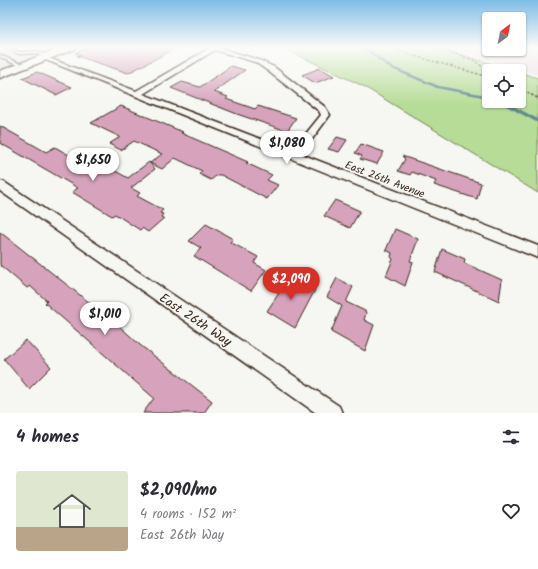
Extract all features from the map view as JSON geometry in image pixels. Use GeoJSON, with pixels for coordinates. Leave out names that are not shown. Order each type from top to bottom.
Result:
{"type":"FeatureCollection","features":[{"type":"Feature","properties":{"kind":"street"},"geometry":{"type":"LineString","coordinates":[[0,75],[21,66]]}},
{"type":"Feature","properties":{"kind":"street","name":"East 26th Avenue"},"geometry":{"type":"LineString","coordinates":[[68,66],[538,252]]}},
{"type":"Feature","properties":{"kind":"street"},"geometry":{"type":"LineString","coordinates":[[136,94],[182,66]]}},
{"type":"Feature","properties":{"kind":"street"},"geometry":{"type":"LineString","coordinates":[[266,66],[322,109],[326,115],[294,156]]}},
{"type":"Feature","properties":{"kind":"street","name":"East 26th Way"},"geometry":{"type":"LineString","coordinates":[[0,185],[332,413]]}},
{"type":"Feature","properties":{"kind":"path"},"geometry":{"type":"LineString","coordinates":[[451,66],[482,75]]}},
{"type":"Feature","properties":{"kind":"path"},"geometry":{"type":"LineString","coordinates":[[526,92],[538,98]]}},
{"type":"Feature","properties":{"kind":"shaded area"},"geometry":{"type":"Polygon","coordinates":[[[0,66],[12,66],[0,71],[0,66]]]}},
{"type":"Feature","properties":{"kind":"shaded area"},"geometry":{"type":"Polygon","coordinates":[[[526,66],[538,66],[538,75],[526,71],[526,66]]]}},
{"type":"Feature","properties":{"kind":"green space"},"geometry":{"type":"Polygon","coordinates":[[[322,66],[482,66],[482,108],[526,108],[526,74],[538,78],[538,193],[363,86],[322,66]]]}},
{"type":"Feature","properties":{"kind":"building"},"geometry":{"type":"Polygon","coordinates":[[[108,66],[141,66],[128,73],[108,66]]]}},
{"type":"Feature","properties":{"kind":"building"},"geometry":{"type":"Polygon","coordinates":[[[231,66],[245,70],[214,92],[228,97],[226,99],[255,109],[258,106],[296,118],[287,131],[237,114],[171,88],[182,82],[200,87],[231,66]]]}},
{"type":"Feature","properties":{"kind":"building"},"geometry":{"type":"Polygon","coordinates":[[[320,68],[334,76],[315,83],[302,75],[320,68]]]}},
{"type":"Feature","properties":{"kind":"building"},"geometry":{"type":"Polygon","coordinates":[[[37,72],[72,87],[56,95],[22,78],[37,72]]]}},
{"type":"Feature","properties":{"kind":"building"},"geometry":{"type":"Polygon","coordinates":[[[121,106],[183,132],[181,133],[248,162],[246,163],[272,175],[267,180],[278,185],[267,199],[221,175],[217,175],[211,180],[199,174],[202,171],[175,158],[162,169],[150,163],[162,154],[134,141],[121,150],[109,144],[120,137],[91,123],[121,106]]]}},
{"type":"Feature","properties":{"kind":"building"},"geometry":{"type":"Polygon","coordinates":[[[0,126],[46,152],[55,147],[100,173],[108,167],[128,178],[149,162],[155,169],[131,188],[140,193],[137,196],[163,210],[160,213],[163,214],[161,217],[164,218],[148,232],[142,228],[140,230],[115,214],[112,216],[72,192],[78,188],[0,143],[0,126]]]}},
{"type":"Feature","properties":{"kind":"building"},"geometry":{"type":"Polygon","coordinates":[[[337,137],[347,140],[339,152],[328,149],[337,137]]]}},
{"type":"Feature","properties":{"kind":"building"},"geometry":{"type":"Polygon","coordinates":[[[361,144],[384,152],[377,164],[360,159],[362,156],[355,153],[361,144]]]}},
{"type":"Feature","properties":{"kind":"building"},"geometry":{"type":"Polygon","coordinates":[[[402,156],[481,183],[477,199],[434,185],[436,181],[412,172],[410,175],[398,171],[405,159],[402,156]]]}},
{"type":"Feature","properties":{"kind":"building"},"geometry":{"type":"Polygon","coordinates":[[[335,200],[360,211],[350,228],[324,216],[335,200]]]}},
{"type":"Feature","properties":{"kind":"building"},"geometry":{"type":"Polygon","coordinates":[[[206,224],[233,239],[230,242],[258,257],[254,263],[266,270],[251,291],[194,256],[201,248],[189,241],[206,224]]]}},
{"type":"Feature","properties":{"kind":"building"},"geometry":{"type":"Polygon","coordinates":[[[395,229],[418,239],[410,261],[413,262],[405,286],[386,276],[393,259],[391,257],[392,253],[386,250],[395,229]]]}},
{"type":"Feature","properties":{"kind":"building"},"geometry":{"type":"Polygon","coordinates":[[[0,232],[104,314],[105,313],[140,345],[212,401],[204,413],[143,413],[154,398],[45,303],[47,301],[30,286],[27,288],[0,265],[0,232]]]}},
{"type":"Feature","properties":{"kind":"building"},"geometry":{"type":"Polygon","coordinates":[[[442,249],[465,259],[464,263],[502,280],[499,301],[435,272],[442,249]]]}},
{"type":"Feature","properties":{"kind":"building"},"geometry":{"type":"Polygon","coordinates":[[[289,276],[315,290],[295,328],[267,311],[279,293],[275,291],[281,281],[284,283],[289,276]]]}},
{"type":"Feature","properties":{"kind":"building"},"geometry":{"type":"Polygon","coordinates":[[[337,278],[353,287],[346,302],[365,311],[366,313],[364,320],[374,325],[365,351],[331,332],[342,306],[327,297],[337,278]]]}},
{"type":"Feature","properties":{"kind":"building"},"geometry":{"type":"Polygon","coordinates":[[[26,340],[51,367],[29,389],[4,359],[26,340]]]}},
{"type":"Feature","properties":{"kind":"waterway"},"geometry":{"type":"LineString","coordinates":[[389,66],[438,87],[482,96]]}},
{"type":"Feature","properties":{"kind":"waterway"},"geometry":{"type":"LineString","coordinates":[[514,108],[538,121]]}}]}
